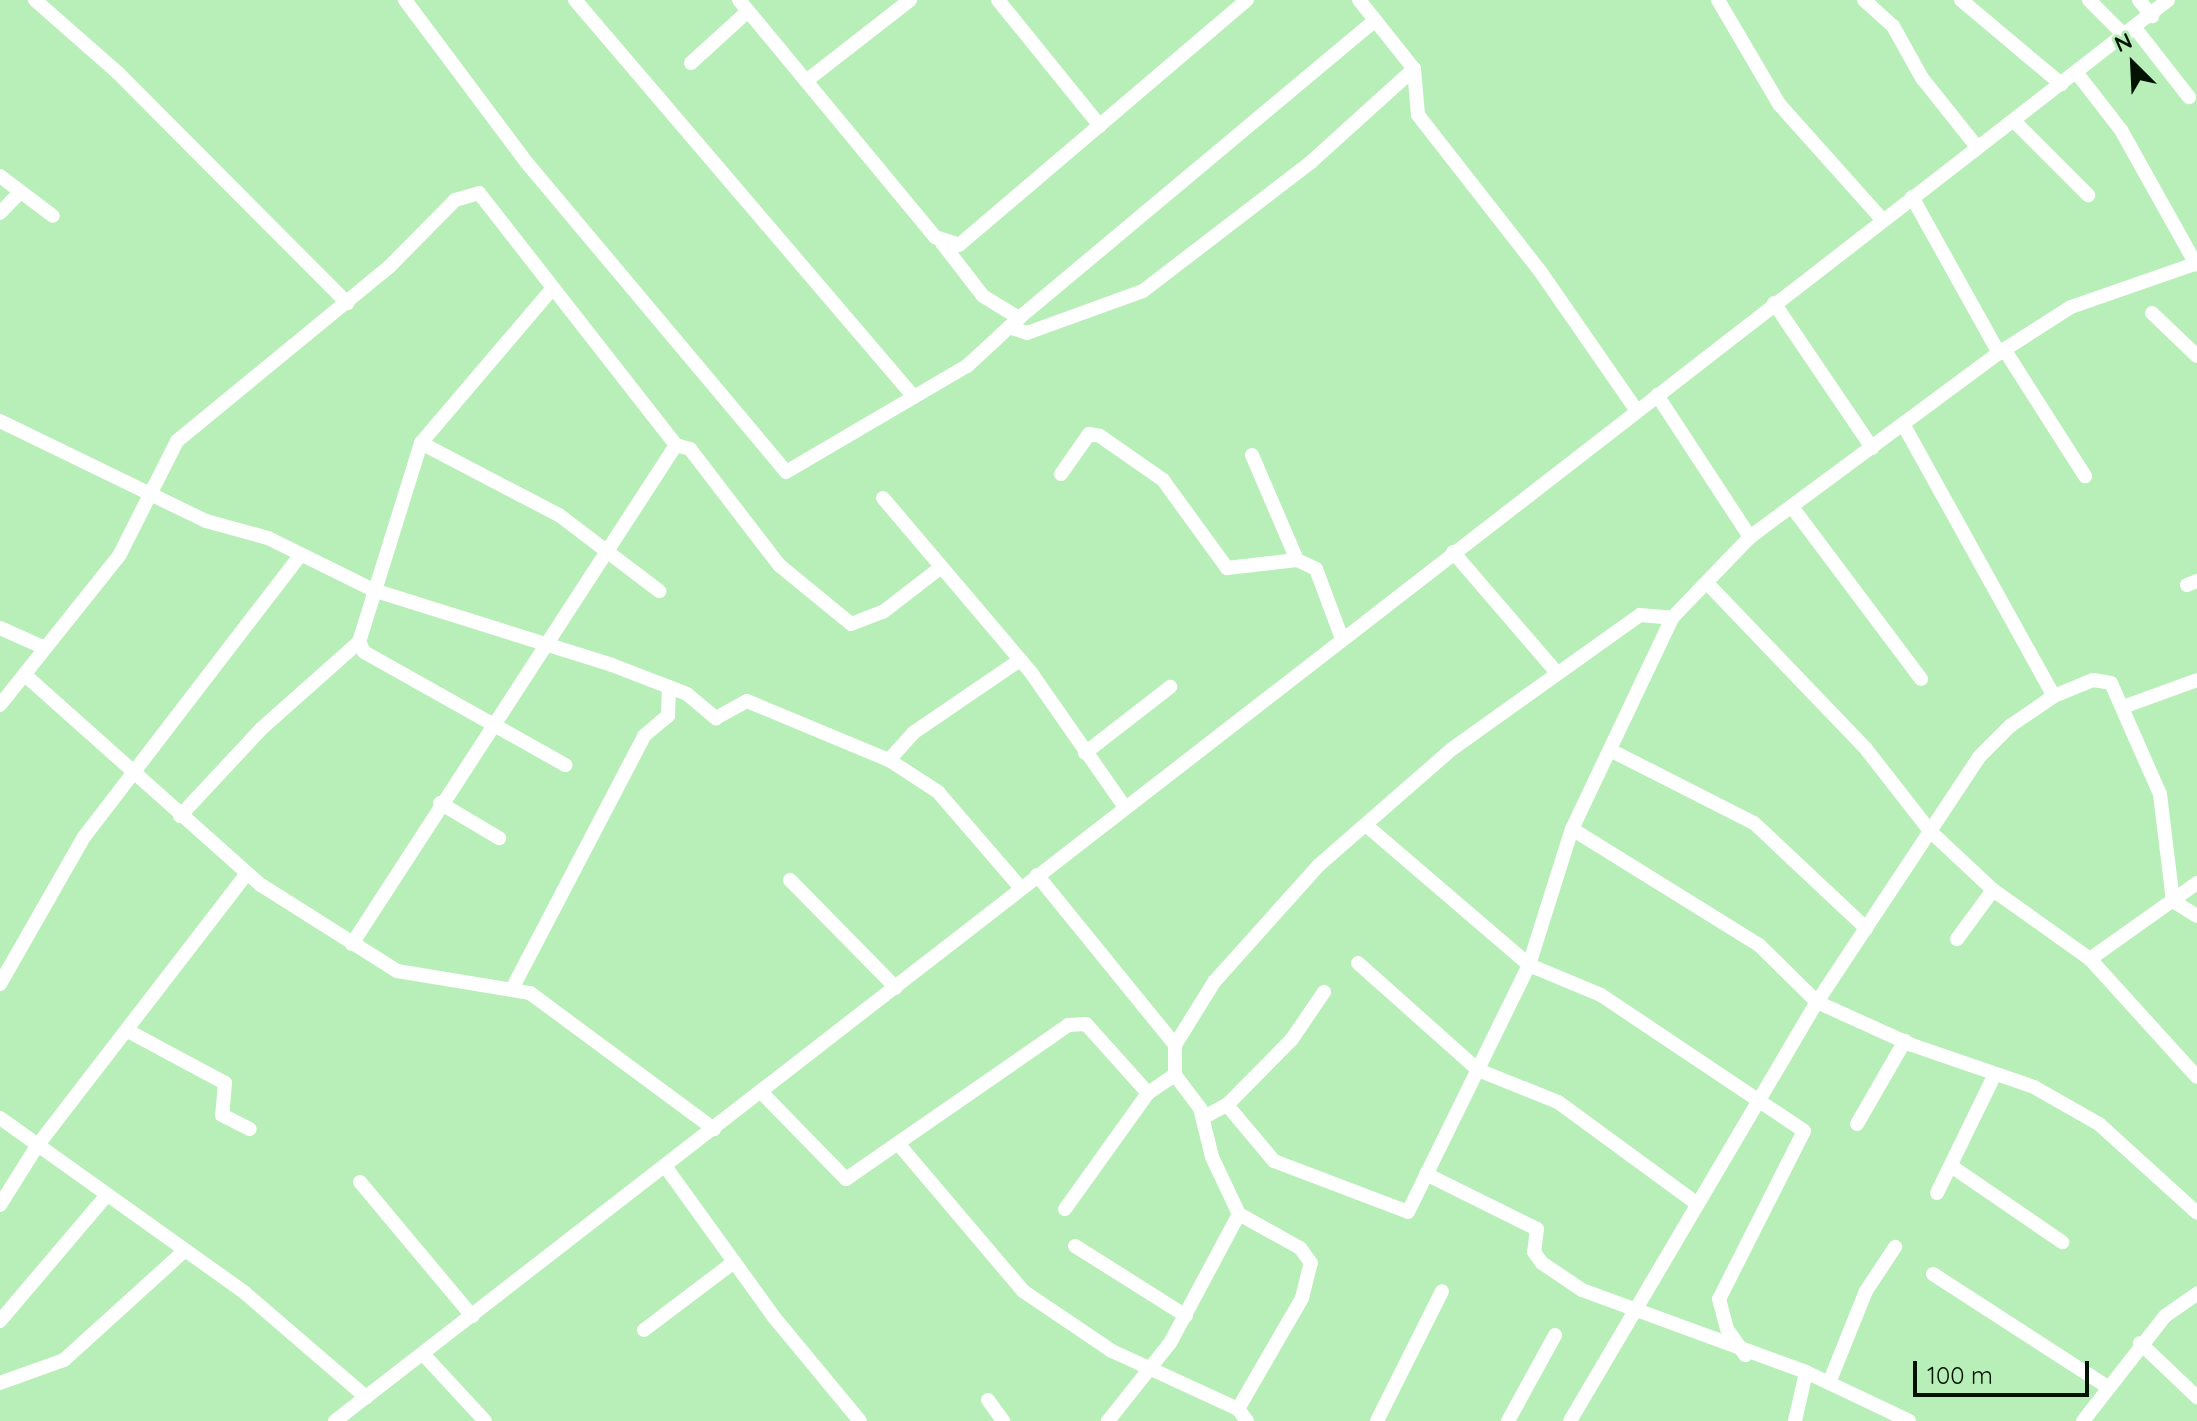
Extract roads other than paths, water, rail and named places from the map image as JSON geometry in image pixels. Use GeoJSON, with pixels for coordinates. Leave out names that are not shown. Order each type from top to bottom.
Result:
{"type":"FeatureCollection","features":[{"type":"Feature","properties":{"kind":"street"},"geometry":{"type":"LineString","coordinates":[[35,0],[118,73],[347,303]]}},
{"type":"Feature","properties":{"kind":"street"},"geometry":{"type":"LineString","coordinates":[[405,0],[518,151],[786,472],[967,366],[1375,20]]}},
{"type":"Feature","properties":{"kind":"street"},"geometry":{"type":"LineString","coordinates":[[806,81],[910,0]]}},
{"type":"Feature","properties":{"kind":"street"},"geometry":{"type":"LineString","coordinates":[[998,0],[1100,126]]}},
{"type":"Feature","properties":{"kind":"street"},"geometry":{"type":"LineString","coordinates":[[942,243],[959,245],[1247,0]]}},
{"type":"Feature","properties":{"kind":"street"},"geometry":{"type":"LineString","coordinates":[[1359,0],[1414,69],[1418,115],[1540,271],[1637,411]]}},
{"type":"Feature","properties":{"kind":"street"},"geometry":{"type":"LineString","coordinates":[[1718,0],[1779,104],[1881,218]]}},
{"type":"Feature","properties":{"kind":"street"},"geometry":{"type":"LineString","coordinates":[[1864,0],[1893,26],[1922,78],[1977,147]]}},
{"type":"Feature","properties":{"kind":"street"},"geometry":{"type":"LineString","coordinates":[[1961,0],[2061,84]]}},
{"type":"Feature","properties":{"kind":"street"},"geometry":{"type":"LineString","coordinates":[[2089,0],[2130,33],[2189,97]]}},
{"type":"Feature","properties":{"kind":"street"},"geometry":{"type":"LineString","coordinates":[[2139,0],[2152,16]]}},
{"type":"Feature","properties":{"kind":"street"},"geometry":{"type":"LineString","coordinates":[[335,1421],[762,1093],[1341,636],[1637,411],[1881,218],[2130,33],[2168,0]]}},
{"type":"Feature","properties":{"kind":"street"},"geometry":{"type":"LineString","coordinates":[[580,2],[914,397]]}},
{"type":"Feature","properties":{"kind":"street"},"geometry":{"type":"LineString","coordinates":[[691,63],[746,4],[983,296],[1027,333],[1143,291],[1311,162],[1414,69]]}},
{"type":"Feature","properties":{"kind":"street"},"geometry":{"type":"LineString","coordinates":[[1227,1105],[1266,1155],[1345,1193],[1406,1213],[1529,965],[1572,829],[1612,751],[1672,618],[1750,537],[2002,351],[2071,307],[2196,263],[2121,130],[2076,72]]}},
{"type":"Feature","properties":{"kind":"street"},"geometry":{"type":"LineString","coordinates":[[2014,121],[2088,195]]}},
{"type":"Feature","properties":{"kind":"street"},"geometry":{"type":"LineString","coordinates":[[0,176],[53,216]]}},
{"type":"Feature","properties":{"kind":"street"},"geometry":{"type":"LineString","coordinates":[[0,213],[20,192]]}},
{"type":"Feature","properties":{"kind":"street"},"geometry":{"type":"LineString","coordinates":[[0,705],[119,556],[177,441],[347,303],[467,192],[479,193],[676,445],[690,449],[779,565],[851,624],[863,624],[940,568]]}},
{"type":"Feature","properties":{"kind":"street"},"geometry":{"type":"LineString","coordinates":[[1912,197],[2002,351],[2085,476]]}},
{"type":"Feature","properties":{"kind":"street"},"geometry":{"type":"LineString","coordinates":[[180,816],[261,729],[359,642],[421,443],[552,289]]}},
{"type":"Feature","properties":{"kind":"street"},"geometry":{"type":"LineString","coordinates":[[1774,303],[1872,448]]}},
{"type":"Feature","properties":{"kind":"street"},"geometry":{"type":"LineString","coordinates":[[2152,313],[2197,356]]}},
{"type":"Feature","properties":{"kind":"street"},"geometry":{"type":"LineString","coordinates":[[1657,395],[1750,537]]}},
{"type":"Feature","properties":{"kind":"street"},"geometry":{"type":"LineString","coordinates":[[0,421],[150,493],[373,590],[550,643],[669,687],[716,718],[747,701],[889,760],[938,792],[1020,887]]}},
{"type":"Feature","properties":{"kind":"street"},"geometry":{"type":"LineString","coordinates":[[1903,424],[2054,696]]}},
{"type":"Feature","properties":{"kind":"street"},"geometry":{"type":"LineString","coordinates":[[1061,474],[1089,434],[1100,436],[1163,480],[1227,568],[1297,560],[1316,569],[1341,636]]}},
{"type":"Feature","properties":{"kind":"street"},"geometry":{"type":"LineString","coordinates":[[421,443],[607,548],[659,591]]}},
{"type":"Feature","properties":{"kind":"street"},"geometry":{"type":"LineString","coordinates":[[352,944],[440,803],[550,643],[607,548],[676,445]]}},
{"type":"Feature","properties":{"kind":"street"},"geometry":{"type":"LineString","coordinates":[[1252,455],[1297,560]]}},
{"type":"Feature","properties":{"kind":"street"},"geometry":{"type":"LineString","coordinates":[[883,498],[1020,660],[1124,806]]}},
{"type":"Feature","properties":{"kind":"street"},"geometry":{"type":"LineString","coordinates":[[1792,507],[1921,679]]}},
{"type":"Feature","properties":{"kind":"street"},"geometry":{"type":"LineString","coordinates":[[1453,552],[1557,673]]}},
{"type":"Feature","properties":{"kind":"street"},"geometry":{"type":"LineString","coordinates":[[0,984],[84,837],[300,556]]}},
{"type":"Feature","properties":{"kind":"street"},"geometry":{"type":"LineString","coordinates":[[1707,583],[1866,749],[1930,831],[1993,890],[2090,959],[2197,1077]]}},
{"type":"Feature","properties":{"kind":"street"},"geometry":{"type":"LineString","coordinates":[[901,1147],[1023,1291],[1149,1372],[1249,1417],[1302,1298],[1311,1263],[1300,1248],[1239,1214],[1212,1157],[1204,1117],[1175,1075],[1175,1045],[1232,962],[1319,865],[1452,749],[1640,615],[1672,618]]}},
{"type":"Feature","properties":{"kind":"street"},"geometry":{"type":"LineString","coordinates":[[0,628],[45,648]]}},
{"type":"Feature","properties":{"kind":"street"},"geometry":{"type":"LineString","coordinates":[[359,642],[565,765]]}},
{"type":"Feature","properties":{"kind":"street"},"geometry":{"type":"LineString","coordinates":[[889,760],[913,733],[1020,660]]}},
{"type":"Feature","properties":{"kind":"street"},"geometry":{"type":"LineString","coordinates":[[25,675],[247,873],[352,944],[397,971],[434,982],[513,987],[714,1129]]}},
{"type":"Feature","properties":{"kind":"street"},"geometry":{"type":"LineString","coordinates":[[1570,1421],[1638,1314],[1696,1203],[1764,1099],[1817,1002],[1979,757],[2054,696],[2106,679],[2123,707],[2132,745],[2160,794],[2173,901]]}},
{"type":"Feature","properties":{"kind":"street"},"geometry":{"type":"LineString","coordinates":[[2123,707],[2197,680]]}},
{"type":"Feature","properties":{"kind":"street"},"geometry":{"type":"LineString","coordinates":[[513,987],[645,735],[668,716],[669,687]]}},
{"type":"Feature","properties":{"kind":"street"},"geometry":{"type":"LineString","coordinates":[[1085,753],[1170,687]]}},
{"type":"Feature","properties":{"kind":"street"},"geometry":{"type":"LineString","coordinates":[[1612,751],[1754,823],[1866,928]]}},
{"type":"Feature","properties":{"kind":"street"},"geometry":{"type":"LineString","coordinates":[[440,803],[499,838]]}},
{"type":"Feature","properties":{"kind":"street"},"geometry":{"type":"LineString","coordinates":[[1367,826],[1529,965],[1601,995],[1764,1099],[1804,1131],[1719,1299],[1727,1329],[1745,1355]]}},
{"type":"Feature","properties":{"kind":"street"},"geometry":{"type":"LineString","coordinates":[[1572,829],[1759,945],[1817,1002],[1994,1076],[2034,1087],[2099,1124],[2197,1213]]}},
{"type":"Feature","properties":{"kind":"street"},"geometry":{"type":"LineString","coordinates":[[0,1205],[37,1146],[247,873]]}},
{"type":"Feature","properties":{"kind":"street"},"geometry":{"type":"LineString","coordinates":[[1037,875],[1175,1045]]}},
{"type":"Feature","properties":{"kind":"street"},"geometry":{"type":"LineString","coordinates":[[790,880],[896,988]]}},
{"type":"Feature","properties":{"kind":"street"},"geometry":{"type":"LineString","coordinates":[[2090,959],[2197,883]]}},
{"type":"Feature","properties":{"kind":"street"},"geometry":{"type":"LineString","coordinates":[[1957,939],[1993,890]]}},
{"type":"Feature","properties":{"kind":"street"},"geometry":{"type":"LineString","coordinates":[[2173,901],[2197,916]]}},
{"type":"Feature","properties":{"kind":"street"},"geometry":{"type":"LineString","coordinates":[[1358,963],[1478,1070],[1558,1102],[1696,1203]]}},
{"type":"Feature","properties":{"kind":"street"},"geometry":{"type":"LineString","coordinates":[[1204,1117],[1227,1105],[1292,1039],[1324,992]]}},
{"type":"Feature","properties":{"kind":"street"},"geometry":{"type":"LineString","coordinates":[[762,1093],[836,1175],[859,1174],[901,1147],[1068,1025],[1086,1024],[1148,1093]]}},
{"type":"Feature","properties":{"kind":"street"},"geometry":{"type":"LineString","coordinates":[[128,1031],[225,1083],[222,1115],[250,1129]]}},
{"type":"Feature","properties":{"kind":"street"},"geometry":{"type":"LineString","coordinates":[[1857,1124],[1905,1041]]}},
{"type":"Feature","properties":{"kind":"street"},"geometry":{"type":"LineString","coordinates":[[1065,1209],[1148,1093],[1175,1075]]}},
{"type":"Feature","properties":{"kind":"street"},"geometry":{"type":"LineString","coordinates":[[1937,1193],[1994,1076]]}},
{"type":"Feature","properties":{"kind":"street"},"geometry":{"type":"LineString","coordinates":[[0,1118],[184,1251],[366,1397]]}},
{"type":"Feature","properties":{"kind":"street"},"geometry":{"type":"LineString","coordinates":[[665,1166],[734,1262],[860,1421]]}},
{"type":"Feature","properties":{"kind":"street"},"geometry":{"type":"LineString","coordinates":[[1951,1166],[2062,1242]]}},
{"type":"Feature","properties":{"kind":"street"},"geometry":{"type":"LineString","coordinates":[[1426,1174],[1537,1229],[1534,1252],[1542,1263],[1638,1314],[1745,1355],[1806,1372],[1909,1421]]}},
{"type":"Feature","properties":{"kind":"street"},"geometry":{"type":"LineString","coordinates":[[360,1182],[472,1316]]}},
{"type":"Feature","properties":{"kind":"street"},"geometry":{"type":"LineString","coordinates":[[0,1321],[106,1196]]}},
{"type":"Feature","properties":{"kind":"street"},"geometry":{"type":"LineString","coordinates":[[1108,1421],[1149,1372],[1186,1316],[1239,1214]]}},
{"type":"Feature","properties":{"kind":"street"},"geometry":{"type":"LineString","coordinates":[[1075,1246],[1186,1316]]}},
{"type":"Feature","properties":{"kind":"street"},"geometry":{"type":"LineString","coordinates":[[1829,1383],[1866,1291],[1895,1247]]}},
{"type":"Feature","properties":{"kind":"street"},"geometry":{"type":"LineString","coordinates":[[0,1383],[64,1360],[184,1251]]}},
{"type":"Feature","properties":{"kind":"street"},"geometry":{"type":"LineString","coordinates":[[644,1330],[734,1262]]}},
{"type":"Feature","properties":{"kind":"street"},"geometry":{"type":"LineString","coordinates":[[1933,1274],[2106,1386]]}},
{"type":"Feature","properties":{"kind":"street"},"geometry":{"type":"LineString","coordinates":[[1377,1421],[1442,1291]]}},
{"type":"Feature","properties":{"kind":"street"},"geometry":{"type":"LineString","coordinates":[[2083,1421],[2140,1343],[2197,1294]]}},
{"type":"Feature","properties":{"kind":"street"},"geometry":{"type":"LineString","coordinates":[[1508,1421],[1555,1335]]}},
{"type":"Feature","properties":{"kind":"street"},"geometry":{"type":"LineString","coordinates":[[2140,1343],[2197,1397]]}},
{"type":"Feature","properties":{"kind":"street"},"geometry":{"type":"LineString","coordinates":[[423,1354],[485,1421]]}},
{"type":"Feature","properties":{"kind":"street"},"geometry":{"type":"LineString","coordinates":[[1795,1421],[1806,1372]]}},
{"type":"Feature","properties":{"kind":"street"},"geometry":{"type":"LineString","coordinates":[[988,1400],[1003,1421]]}}]}
